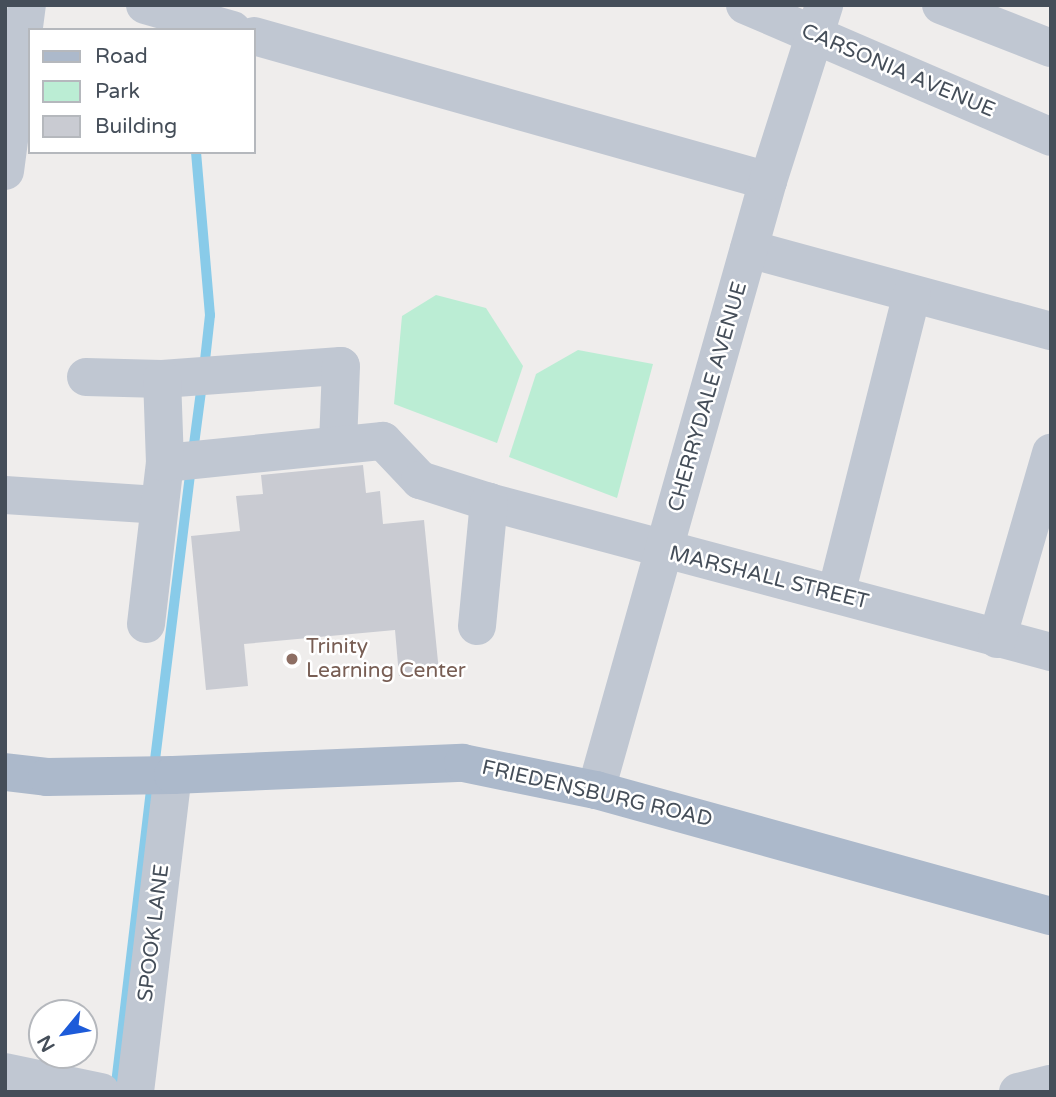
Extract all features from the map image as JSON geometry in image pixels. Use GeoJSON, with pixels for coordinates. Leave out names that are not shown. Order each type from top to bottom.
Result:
{"type":"FeatureCollection","features":[{"type":"Feature","properties":{"kind":"main road","name":"FRIEDENSBURG ROAD"},"geometry":{"type":"LineString","coordinates":[[5,772],[47,777],[173,775],[463,763],[596,790],[1051,916]]}},
{"type":"Feature","properties":{"kind":"street"},"geometry":{"type":"LineString","coordinates":[[5,171],[27,5]]}},
{"type":"Feature","properties":{"kind":"street"},"geometry":{"type":"LineString","coordinates":[[145,5],[225,28]]}},
{"type":"Feature","properties":{"kind":"street","name":"CARSONIA AVENUE"},"geometry":{"type":"LineString","coordinates":[[745,5],[820,20],[1051,137]]}},
{"type":"Feature","properties":{"kind":"street"},"geometry":{"type":"LineString","coordinates":[[941,5],[1051,48]]}},
{"type":"Feature","properties":{"kind":"street","name":"CHERRYDALE AVENUE"},"geometry":{"type":"LineString","coordinates":[[596,790],[768,181],[820,20]]}},
{"type":"Feature","properties":{"kind":"street"},"geometry":{"type":"LineString","coordinates":[[256,37],[768,181]]}},
{"type":"Feature","properties":{"kind":"street"},"geometry":{"type":"LineString","coordinates":[[749,249],[1051,331]]}},
{"type":"Feature","properties":{"kind":"street"},"geometry":{"type":"LineString","coordinates":[[835,594],[912,294]]}},
{"type":"Feature","properties":{"kind":"street"},"geometry":{"type":"LineString","coordinates":[[86,377],[162,379],[341,366],[338,443]]}},
{"type":"Feature","properties":{"kind":"street"},"geometry":{"type":"LineString","coordinates":[[146,624],[165,463],[162,379]]}},
{"type":"Feature","properties":{"kind":"street","name":"MARSHALL STREET"},"geometry":{"type":"LineString","coordinates":[[165,463],[338,443],[383,441],[420,480],[489,502],[664,552],[835,594],[1051,652]]}},
{"type":"Feature","properties":{"kind":"street"},"geometry":{"type":"LineString","coordinates":[[997,639],[1051,453]]}},
{"type":"Feature","properties":{"kind":"street"},"geometry":{"type":"LineString","coordinates":[[5,495],[158,505]]}},
{"type":"Feature","properties":{"kind":"street"},"geometry":{"type":"LineString","coordinates":[[477,626],[489,502]]}},
{"type":"Feature","properties":{"kind":"street","name":"SPOOK LANE"},"geometry":{"type":"LineString","coordinates":[[135,1092],[173,775]]}},
{"type":"Feature","properties":{"kind":"street"},"geometry":{"type":"LineString","coordinates":[[5,1072],[101,1092]]}},
{"type":"Feature","properties":{"kind":"street"},"geometry":{"type":"LineString","coordinates":[[1018,1092],[1051,1084]]}},
{"type":"Feature","properties":{"kind":"green space"},"geometry":{"type":"Polygon","coordinates":[[[436,295],[486,308],[523,366],[497,443],[394,404],[402,316],[436,295]]]}},
{"type":"Feature","properties":{"kind":"green space"},"geometry":{"type":"Polygon","coordinates":[[[578,350],[653,364],[617,498],[509,457],[536,374],[578,350]]]}},
{"type":"Feature","properties":{"kind":"building"},"geometry":{"type":"Polygon","coordinates":[[[363,465],[366,493],[380,491],[383,524],[424,520],[439,672],[399,676],[395,630],[244,644],[248,686],[206,690],[191,536],[240,531],[236,496],[263,494],[261,475],[363,465]]]}},
{"type":"Feature","properties":{"kind":"waterway"},"geometry":{"type":"LineString","coordinates":[[196,154],[210,315],[204,369]]}},
{"type":"Feature","properties":{"kind":"waterway"},"geometry":{"type":"LineString","coordinates":[[193,452],[202,384]]}},
{"type":"Feature","properties":{"kind":"waterway"},"geometry":{"type":"LineString","coordinates":[[154,768],[191,467]]}},
{"type":"Feature","properties":{"kind":"waterway"},"geometry":{"type":"LineString","coordinates":[[115,1092],[152,783]]}},
{"type":"Feature","properties":{"kind":"place","name":"Trinity Learning Center"},"geometry":{"type":"Point","coordinates":[292,659]}}]}
